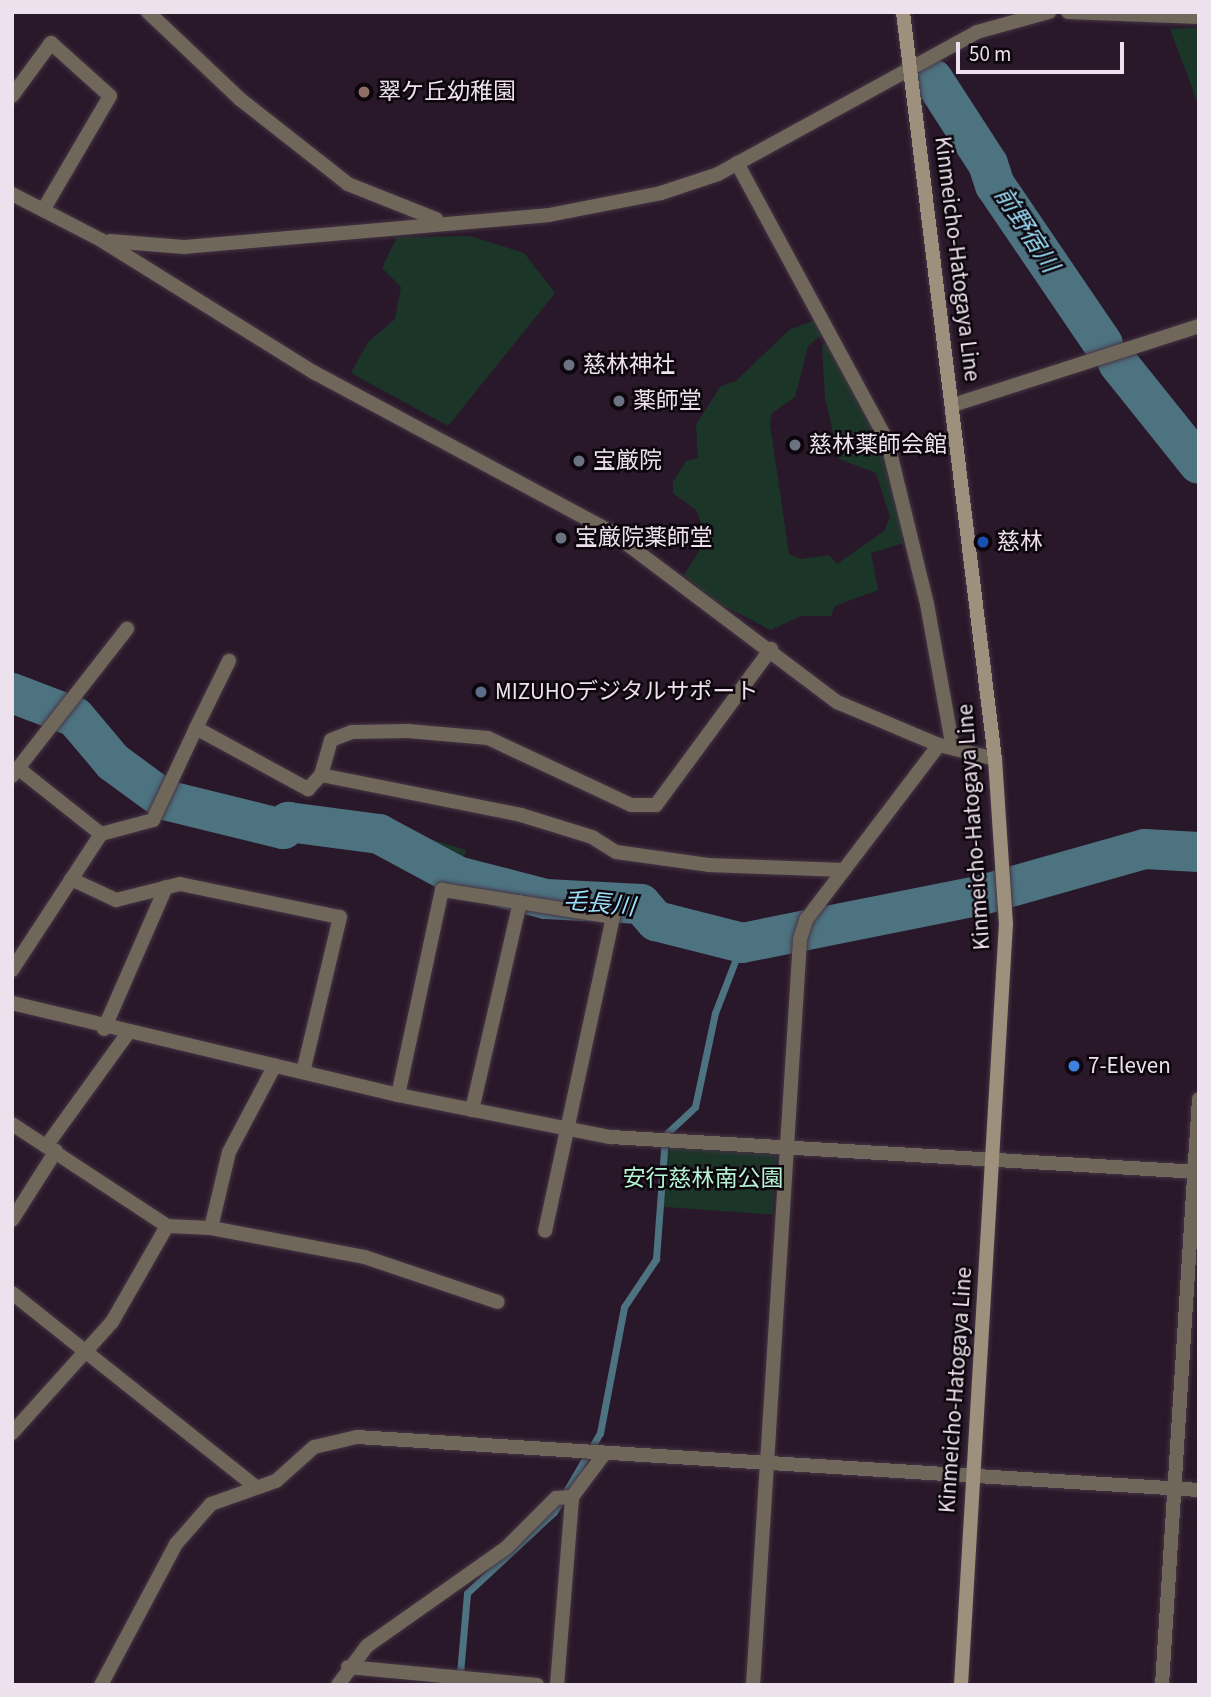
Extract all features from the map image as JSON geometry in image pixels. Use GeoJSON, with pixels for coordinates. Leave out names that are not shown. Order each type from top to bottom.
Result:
{"type":"FeatureCollection","features":[{"type":"Feature","properties":{"kind":"main road","name":"Kinmeicho-Hatogaya Line"},"geometry":{"type":"LineString","coordinates":[[903,12],[995,759],[1006,910],[961,1685]]}},
{"type":"Feature","properties":{"kind":"street"},"geometry":{"type":"LineString","coordinates":[[148,12],[240,99],[348,184],[440,221]]}},
{"type":"Feature","properties":{"kind":"street"},"geometry":{"type":"LineString","coordinates":[[101,240],[184,247],[440,221],[549,215],[661,193],[737,163],[910,67],[1015,17],[1049,12]]}},
{"type":"Feature","properties":{"kind":"street"},"geometry":{"type":"LineString","coordinates":[[1068,12],[1199,17]]}},
{"type":"Feature","properties":{"kind":"street"},"geometry":{"type":"LineString","coordinates":[[12,96],[51,43],[110,96],[43,210]]}},
{"type":"Feature","properties":{"kind":"street"},"geometry":{"type":"LineString","coordinates":[[737,163],[887,440],[927,604],[946,747],[844,870],[806,920],[800,939],[789,1148],[753,1685]]}},
{"type":"Feature","properties":{"kind":"street"},"geometry":{"type":"LineString","coordinates":[[12,194],[101,240],[315,373],[610,531],[771,649],[837,702],[946,747],[995,759]]}},
{"type":"Feature","properties":{"kind":"street"},"geometry":{"type":"LineString","coordinates":[[953,405],[1199,326]]}},
{"type":"Feature","properties":{"kind":"street"},"geometry":{"type":"LineString","coordinates":[[101,834],[15,773],[127,629]]}},
{"type":"Feature","properties":{"kind":"street"},"geometry":{"type":"LineString","coordinates":[[197,728],[308,789],[321,775],[331,740],[352,732],[474,737],[631,804],[656,805],[771,649]]}},
{"type":"Feature","properties":{"kind":"street"},"geometry":{"type":"LineString","coordinates":[[12,970],[101,834],[153,820],[229,661]]}},
{"type":"Feature","properties":{"kind":"street"},"geometry":{"type":"LineString","coordinates":[[321,775],[521,815],[592,837],[616,852],[708,865],[844,870]]}},
{"type":"Feature","properties":{"kind":"street"},"geometry":{"type":"LineString","coordinates":[[71,879],[116,900],[180,884],[340,918],[303,1072]]}},
{"type":"Feature","properties":{"kind":"street"},"geometry":{"type":"LineString","coordinates":[[104,1029],[166,887]]}},
{"type":"Feature","properties":{"kind":"street"},"geometry":{"type":"LineString","coordinates":[[398,1095],[442,890],[613,917],[545,1231]]}},
{"type":"Feature","properties":{"kind":"street"},"geometry":{"type":"LineString","coordinates":[[472,1110],[520,902]]}},
{"type":"Feature","properties":{"kind":"street"},"geometry":{"type":"LineString","coordinates":[[12,1003],[104,1029],[275,1065],[398,1095],[611,1137],[1197,1172]]}},
{"type":"Feature","properties":{"kind":"street"},"geometry":{"type":"LineString","coordinates":[[12,1220],[51,1148],[128,1033]]}},
{"type":"Feature","properties":{"kind":"street"},"geometry":{"type":"LineString","coordinates":[[211,1228],[229,1152],[275,1065]]}},
{"type":"Feature","properties":{"kind":"street"},"geometry":{"type":"LineString","coordinates":[[1162,1685],[1172,1488],[1197,1172],[1199,1099]]}},
{"type":"Feature","properties":{"kind":"street"},"geometry":{"type":"LineString","coordinates":[[12,1124],[167,1226],[211,1228],[365,1257],[498,1302]]}},
{"type":"Feature","properties":{"kind":"street"},"geometry":{"type":"LineString","coordinates":[[12,1433],[113,1322],[167,1226]]}},
{"type":"Feature","properties":{"kind":"street"},"geometry":{"type":"LineString","coordinates":[[12,1293],[255,1486]]}},
{"type":"Feature","properties":{"kind":"street"},"geometry":{"type":"LineString","coordinates":[[101,1685],[176,1544],[211,1504],[255,1486],[276,1481],[314,1447],[357,1437],[1199,1490]]}},
{"type":"Feature","properties":{"kind":"street"},"geometry":{"type":"LineString","coordinates":[[557,1685],[572,1497],[604,1454]]}},
{"type":"Feature","properties":{"kind":"street"},"geometry":{"type":"LineString","coordinates":[[338,1685],[348,1667],[367,1646],[506,1548],[556,1497],[572,1497]]}},
{"type":"Feature","properties":{"kind":"street"},"geometry":{"type":"LineString","coordinates":[[348,1667],[537,1685]]}},
{"type":"Feature","properties":{"kind":"green space"},"geometry":{"type":"Polygon","coordinates":[[[1199,27],[1199,106],[1170,29],[1199,27]]]}},
{"type":"Feature","properties":{"kind":"green space"},"geometry":{"type":"Polygon","coordinates":[[[470,236],[524,253],[555,293],[448,426],[351,373],[368,342],[395,319],[401,287],[382,268],[397,237],[470,236]]]}},
{"type":"Feature","properties":{"kind":"green space"},"geometry":{"type":"Polygon","coordinates":[[[815,320],[824,333],[808,346],[795,397],[772,413],[770,424],[789,554],[801,559],[829,555],[837,564],[884,531],[890,517],[876,473],[839,459],[825,398],[822,346],[828,342],[884,448],[904,543],[871,553],[878,590],[835,606],[831,616],[801,616],[771,630],[716,602],[684,575],[707,538],[696,510],[673,493],[673,482],[686,461],[698,458],[696,425],[720,387],[737,380],[789,330],[815,320]]]}},
{"type":"Feature","properties":{"kind":"green space"},"geometry":{"type":"Polygon","coordinates":[[[433,840],[466,850],[460,870],[429,855],[433,840]]]}},
{"type":"Feature","properties":{"kind":"green space","name":"安行慈林南公園"},"geometry":{"type":"Polygon","coordinates":[[[666,1147],[777,1155],[773,1215],[662,1207],[666,1147]]]}},
{"type":"Feature","properties":{"kind":"waterway","name":"前野宿川"},"geometry":{"type":"LineString","coordinates":[[933,79],[988,164],[995,185],[1103,344]]}},
{"type":"Feature","properties":{"kind":"waterway","name":"前野宿川"},"geometry":{"type":"LineString","coordinates":[[1118,363],[1199,464]]}},
{"type":"Feature","properties":{"kind":"waterway","name":"毛長川"},"geometry":{"type":"LineString","coordinates":[[12,693],[75,717],[113,762],[165,800],[283,829],[288,822],[379,834],[457,876],[546,899],[641,904],[656,921],[742,943],[982,895],[1145,849],[1199,852]]}},
{"type":"Feature","properties":{"kind":"waterway"},"geometry":{"type":"LineString","coordinates":[[459,1685],[467,1593],[554,1512],[600,1433],[624,1307],[656,1259],[665,1135],[695,1107],[715,1013],[742,943]]}},
{"type":"Feature","properties":{"kind":"place","name":"翠ケ丘幼稚園"},"geometry":{"type":"Point","coordinates":[364,92]}},
{"type":"Feature","properties":{"kind":"place","name":"慈林神社"},"geometry":{"type":"Point","coordinates":[569,365]}},
{"type":"Feature","properties":{"kind":"place","name":"薬師堂"},"geometry":{"type":"Point","coordinates":[619,401]}},
{"type":"Feature","properties":{"kind":"place","name":"慈林薬師会館"},"geometry":{"type":"Point","coordinates":[795,445]}},
{"type":"Feature","properties":{"kind":"place","name":"宝厳院"},"geometry":{"type":"Point","coordinates":[579,461]}},
{"type":"Feature","properties":{"kind":"place","name":"宝厳院薬師堂"},"geometry":{"type":"Point","coordinates":[561,538]}},
{"type":"Feature","properties":{"kind":"place","name":"慈林"},"geometry":{"type":"Point","coordinates":[983,542]}},
{"type":"Feature","properties":{"kind":"place","name":"MIZUHOデジタルサポート"},"geometry":{"type":"Point","coordinates":[481,692]}},
{"type":"Feature","properties":{"kind":"place","name":"7-Eleven"},"geometry":{"type":"Point","coordinates":[1074,1066]}}]}
